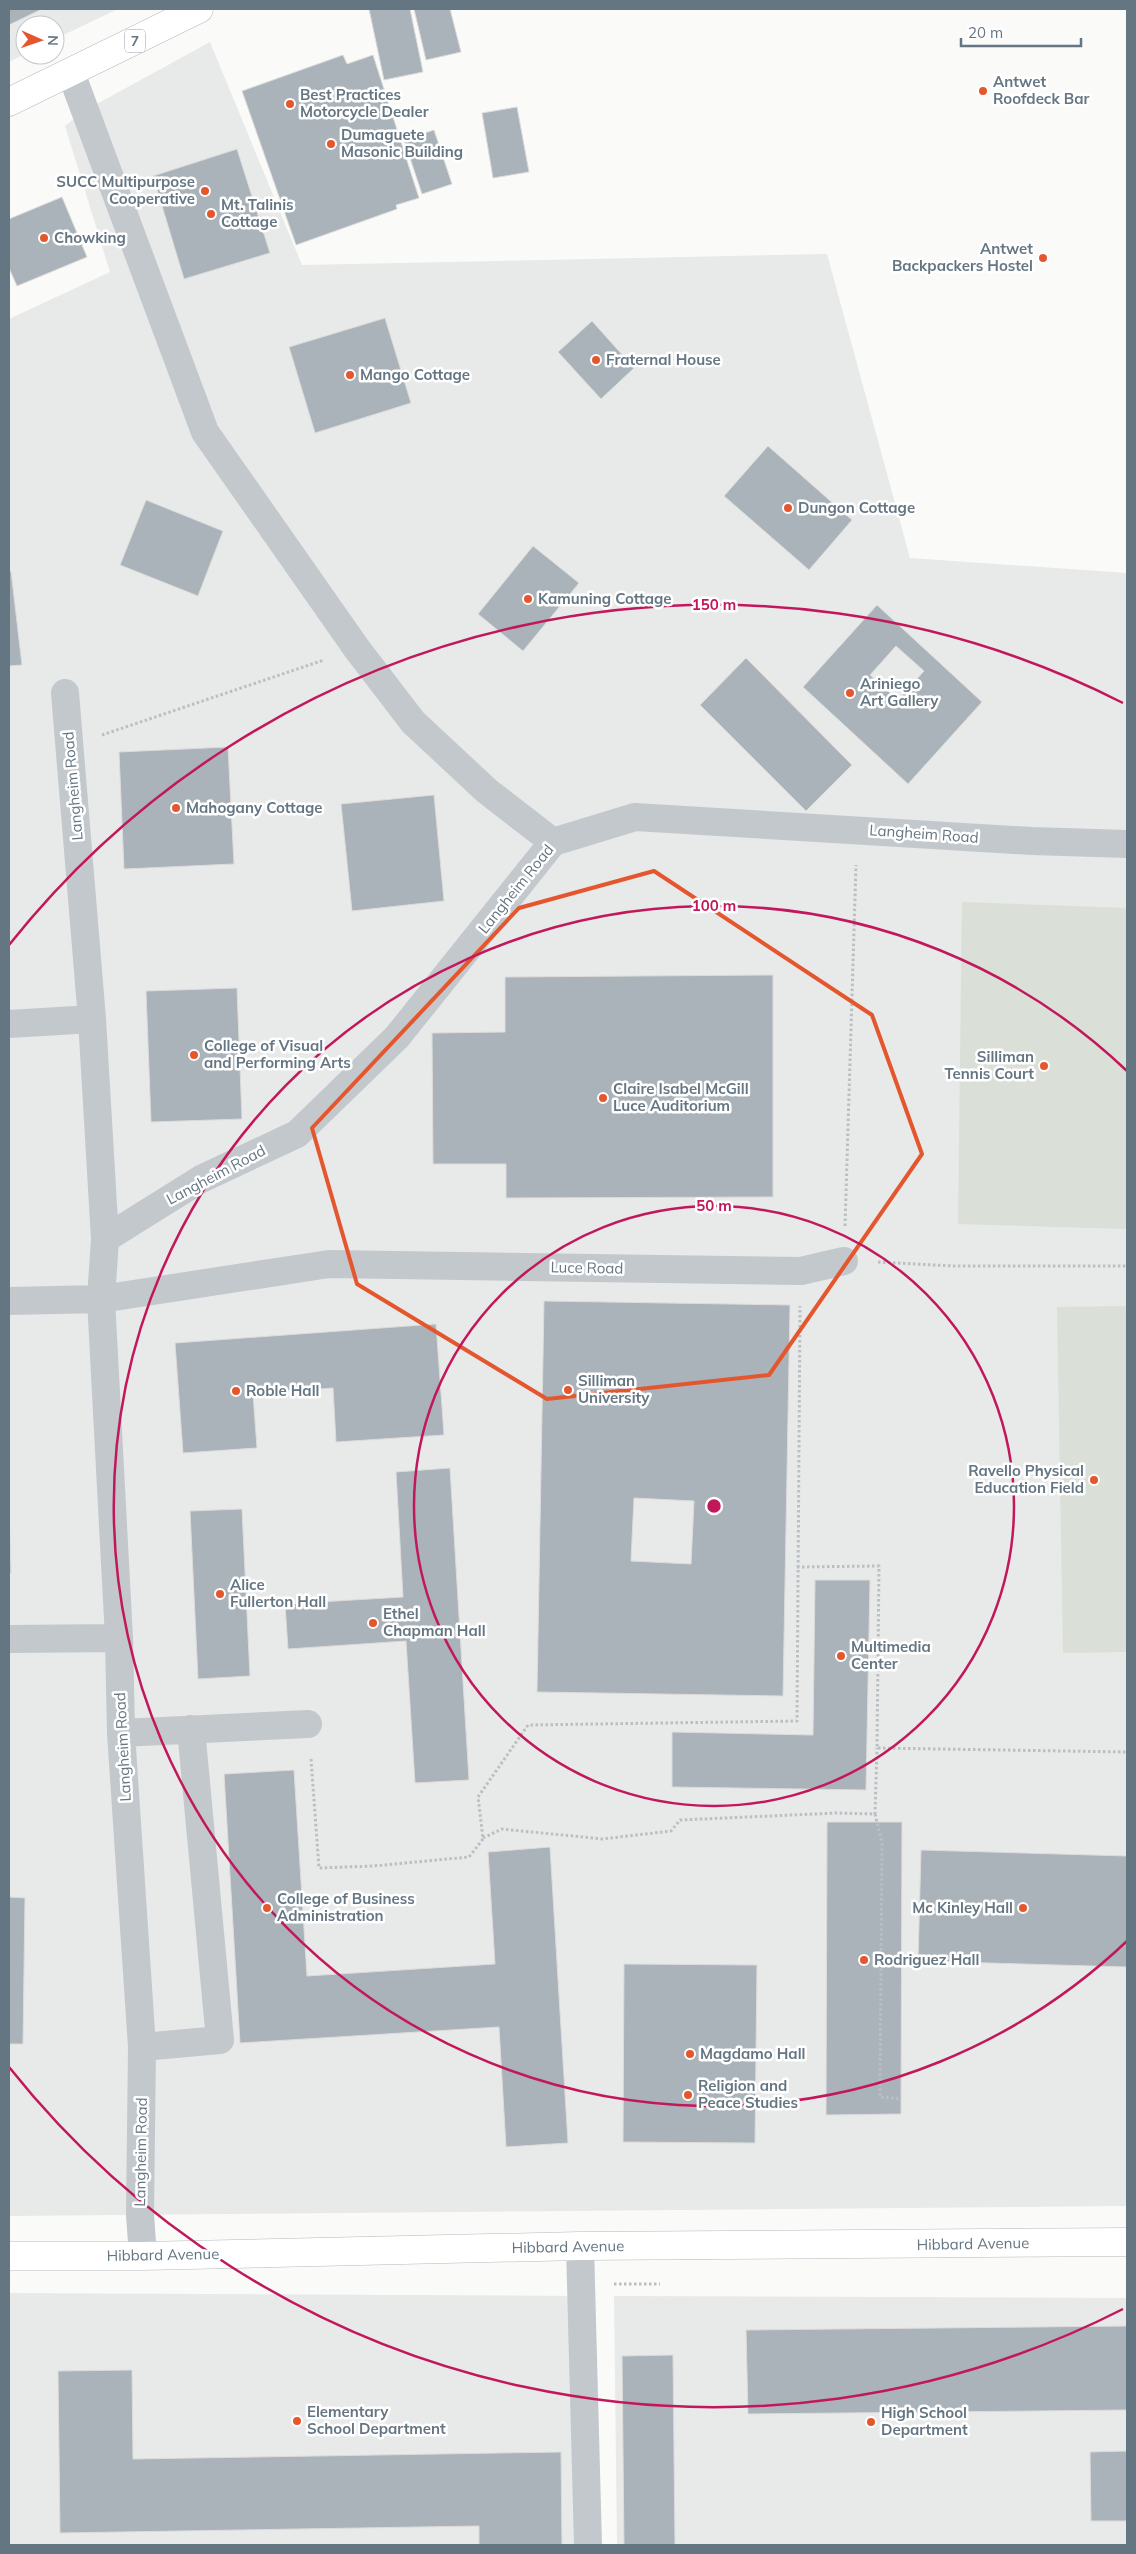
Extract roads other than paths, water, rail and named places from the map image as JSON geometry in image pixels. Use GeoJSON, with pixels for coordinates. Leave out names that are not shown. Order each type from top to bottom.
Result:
{"type":"FeatureCollection","features":[{"type":"Feature","properties":{"kind":"main road","name":"7"},"geometry":{"type":"LineString","coordinates":[[9,102],[199,9]]}},
{"type":"Feature","properties":{"kind":"main road","name":"Hibbard Avenue"},"geometry":{"type":"LineString","coordinates":[[9,2256],[143,2256],[580,2246],[1127,2242]]}},
{"type":"Feature","properties":{"kind":"street"},"geometry":{"type":"LineString","coordinates":[[71,72],[206,432],[357,649],[413,722],[487,791],[553,842]]}},
{"type":"Feature","properties":{"kind":"street","name":"Langheim Road"},"geometry":{"type":"LineString","coordinates":[[66,693],[92,1019],[105,1239],[101,1298],[120,1638],[121,1733],[142,2047],[140,2215],[143,2256]]}},
{"type":"Feature","properties":{"kind":"street","name":"Langheim Road"},"geometry":{"type":"LineString","coordinates":[[105,1239],[201,1179],[297,1134],[397,1037],[553,842],[635,817],[1032,841],[1127,844]]}},
{"type":"Feature","properties":{"kind":"street"},"geometry":{"type":"LineString","coordinates":[[9,1024],[92,1019]]}},
{"type":"Feature","properties":{"kind":"street","name":"Luce Road"},"geometry":{"type":"LineString","coordinates":[[9,1301],[101,1298],[329,1264],[801,1271],[844,1261]]}},
{"type":"Feature","properties":{"kind":"street"},"geometry":{"type":"LineString","coordinates":[[9,1640],[120,1638]]}},
{"type":"Feature","properties":{"kind":"street"},"geometry":{"type":"LineString","coordinates":[[121,1733],[308,1724]]}},
{"type":"Feature","properties":{"kind":"street"},"geometry":{"type":"LineString","coordinates":[[142,2047],[220,2040],[191,1729]]}},
{"type":"Feature","properties":{"kind":"street"},"geometry":{"type":"LineString","coordinates":[[580,2246],[588,2545]]}},
{"type":"Feature","properties":{"kind":"place","name":"Antwet Roofdeck Bar"},"geometry":{"type":"Point","coordinates":[983,91]}},
{"type":"Feature","properties":{"kind":"place","name":"Best Practices Motorcycle Dealer"},"geometry":{"type":"Point","coordinates":[290,104]}},
{"type":"Feature","properties":{"kind":"place","name":"Dumaguete Masonic Building"},"geometry":{"type":"Point","coordinates":[331,144]}},
{"type":"Feature","properties":{"kind":"place","name":"SUCC Multipurpose Cooperative"},"geometry":{"type":"Point","coordinates":[205,191]}},
{"type":"Feature","properties":{"kind":"place","name":"Mt. Talinis Cottage"},"geometry":{"type":"Point","coordinates":[211,214]}},
{"type":"Feature","properties":{"kind":"place","name":"Chowking"},"geometry":{"type":"Point","coordinates":[44,238]}},
{"type":"Feature","properties":{"kind":"place","name":"Antwet Backpackers Hostel"},"geometry":{"type":"Point","coordinates":[1043,258]}},
{"type":"Feature","properties":{"kind":"place","name":"Fraternal House"},"geometry":{"type":"Point","coordinates":[596,360]}},
{"type":"Feature","properties":{"kind":"place","name":"Mango Cottage"},"geometry":{"type":"Point","coordinates":[350,375]}},
{"type":"Feature","properties":{"kind":"place","name":"Dungon Cottage"},"geometry":{"type":"Point","coordinates":[788,508]}},
{"type":"Feature","properties":{"kind":"place","name":"Kamuning Cottage"},"geometry":{"type":"Point","coordinates":[528,599]}},
{"type":"Feature","properties":{"kind":"place","name":"Ariniego Art Gallery"},"geometry":{"type":"Point","coordinates":[850,693]}},
{"type":"Feature","properties":{"kind":"place","name":"Mahogany Cottage"},"geometry":{"type":"Point","coordinates":[176,808]}},
{"type":"Feature","properties":{"kind":"place","name":"College of Visual and Performing Arts"},"geometry":{"type":"Point","coordinates":[194,1055]}},
{"type":"Feature","properties":{"kind":"place","name":"Silliman Tennis Court"},"geometry":{"type":"Point","coordinates":[1044,1066]}},
{"type":"Feature","properties":{"kind":"place","name":"Claire Isabel McGill Luce Auditorium"},"geometry":{"type":"Point","coordinates":[603,1098]}},
{"type":"Feature","properties":{"kind":"place","name":"Silliman University"},"geometry":{"type":"Point","coordinates":[568,1390]}},
{"type":"Feature","properties":{"kind":"place","name":"Roble Hall"},"geometry":{"type":"Point","coordinates":[236,1391]}},
{"type":"Feature","properties":{"kind":"place","name":"Ravello Physical Education Field"},"geometry":{"type":"Point","coordinates":[1094,1480]}},
{"type":"Feature","properties":{"kind":"place","name":"Alice Fullerton Hall"},"geometry":{"type":"Point","coordinates":[220,1594]}},
{"type":"Feature","properties":{"kind":"place","name":"Ethel Chapman Hall"},"geometry":{"type":"Point","coordinates":[373,1623]}},
{"type":"Feature","properties":{"kind":"place","name":"Multimedia Center"},"geometry":{"type":"Point","coordinates":[841,1656]}},
{"type":"Feature","properties":{"kind":"place","name":"College of Business Administration"},"geometry":{"type":"Point","coordinates":[267,1908]}},
{"type":"Feature","properties":{"kind":"place","name":"Mc Kinley Hall"},"geometry":{"type":"Point","coordinates":[1023,1908]}},
{"type":"Feature","properties":{"kind":"place","name":"Rodriguez Hall"},"geometry":{"type":"Point","coordinates":[864,1960]}},
{"type":"Feature","properties":{"kind":"place","name":"Magdamo Hall"},"geometry":{"type":"Point","coordinates":[690,2054]}},
{"type":"Feature","properties":{"kind":"place","name":"Religion and Peace Studies"},"geometry":{"type":"Point","coordinates":[688,2095]}},
{"type":"Feature","properties":{"kind":"place","name":"Elementary School Department"},"geometry":{"type":"Point","coordinates":[297,2421]}},
{"type":"Feature","properties":{"kind":"place","name":"High School Department"},"geometry":{"type":"Point","coordinates":[871,2422]}}]}
